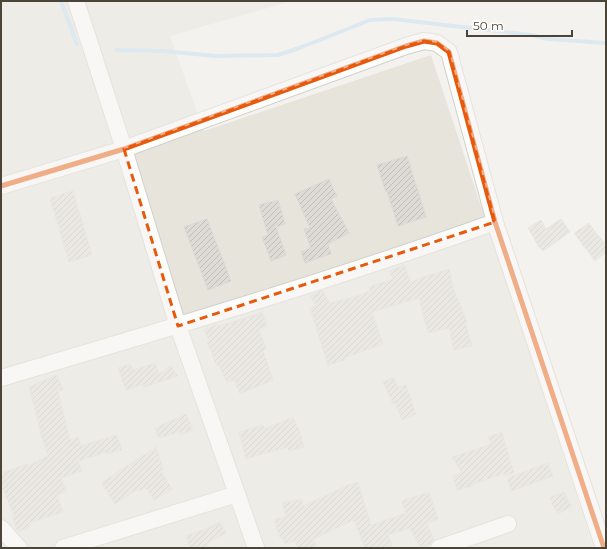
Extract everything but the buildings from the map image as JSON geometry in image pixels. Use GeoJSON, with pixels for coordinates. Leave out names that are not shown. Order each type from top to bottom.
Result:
{"type":"FeatureCollection","features":[{"type":"Feature","properties":{"kind":"street"},"geometry":{"type":"LineString","coordinates":[[76,1],[124,149],[178,326],[256,548]]}},
{"type":"Feature","properties":{"kind":"street"},"geometry":{"type":"LineString","coordinates":[[1,186],[124,149],[406,46],[424,41],[437,43],[449,52],[495,222],[604,548]]}},
{"type":"Feature","properties":{"kind":"street"},"geometry":{"type":"LineString","coordinates":[[1,378],[178,326],[426,247],[495,222]]}},
{"type":"Feature","properties":{"kind":"street"},"geometry":{"type":"LineString","coordinates":[[63,548],[237,494]]}},
{"type":"Feature","properties":{"kind":"street"},"geometry":{"type":"LineString","coordinates":[[439,548],[508,524]]}},
{"type":"Feature","properties":{"kind":"street"},"geometry":{"type":"LineString","coordinates":[[1,528],[19,548]]}},
{"type":"Feature","properties":{"kind":"highlighted area"},"geometry":{"type":"Polygon","coordinates":[[[424,41],[437,43],[449,52],[495,222],[178,326],[124,149],[406,46],[424,41]]]}},
{"type":"Feature","properties":{"kind":"shaded area"},"geometry":{"type":"Polygon","coordinates":[[[1,1],[292,1],[170,36],[204,131],[431,55],[594,548],[1,548],[1,1]]]}},
{"type":"Feature","properties":{"kind":"waterway"},"geometry":{"type":"LineString","coordinates":[[61,1],[77,44]]}},
{"type":"Feature","properties":{"kind":"waterway"},"geometry":{"type":"LineString","coordinates":[[116,50],[163,51],[216,56],[278,55],[370,20],[393,19],[532,35],[548,39],[606,43]]}},
{"type":"Feature","properties":{"kind":"cycle path"},"geometry":{"type":"LineString","coordinates":[[1,186],[124,149],[406,46],[424,41],[437,43],[449,52],[495,222],[604,548]]}}]}
